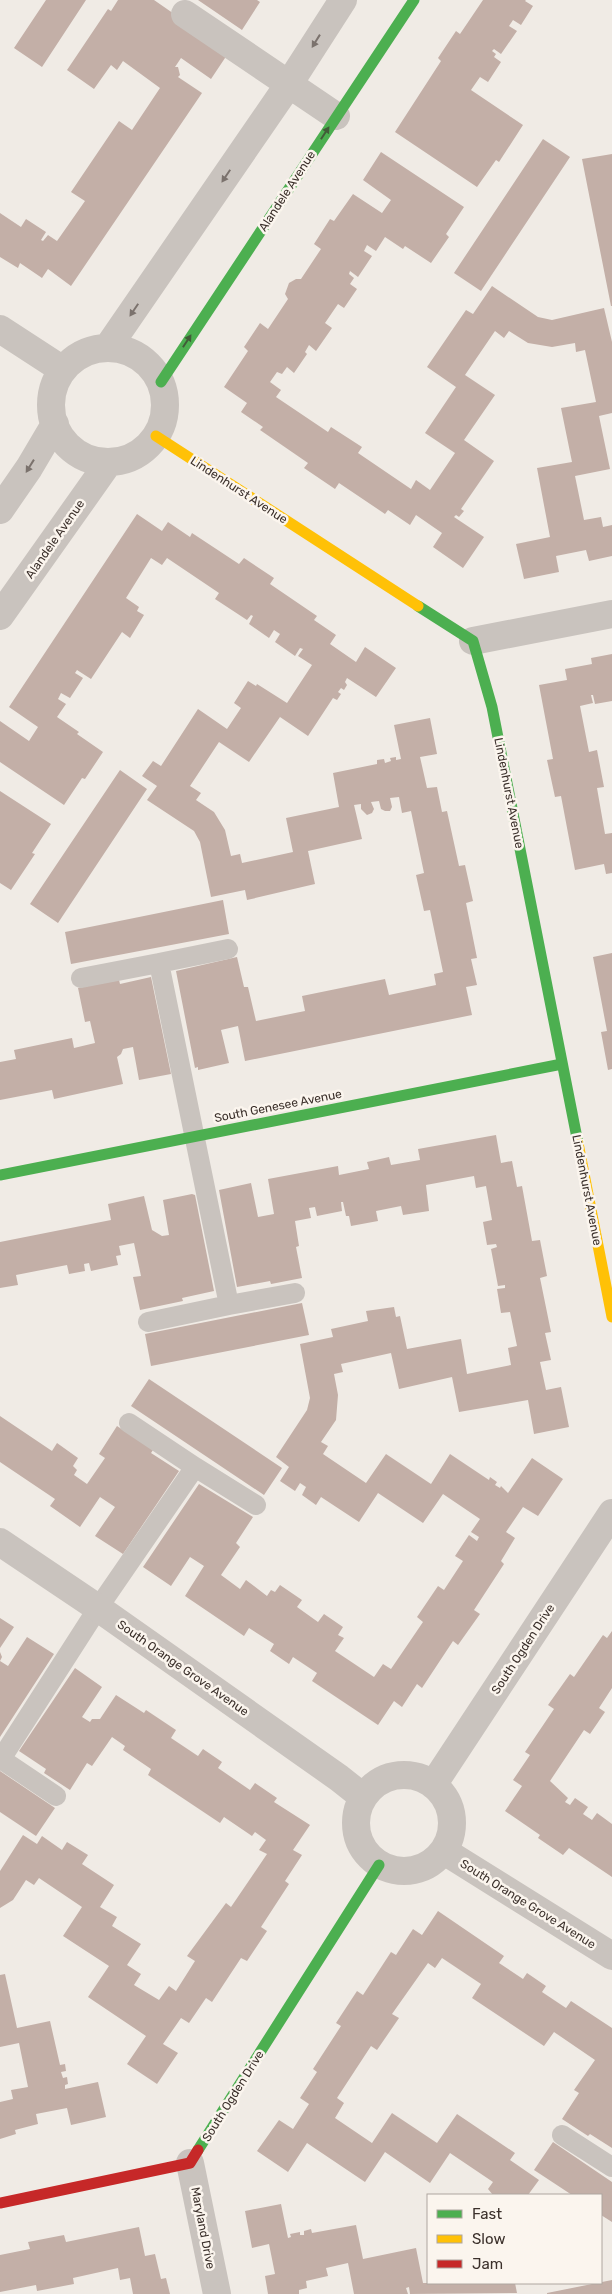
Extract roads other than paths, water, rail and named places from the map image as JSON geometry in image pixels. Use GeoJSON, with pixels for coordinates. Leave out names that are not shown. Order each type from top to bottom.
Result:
{"type":"FeatureCollection","features":[{"type":"Feature","properties":{"kind":"street"},"geometry":{"type":"LineString","coordinates":[[108,347],[289,84],[342,0]]}},
{"type":"Feature","properties":{"kind":"street","name":"Alandele Avenue"},"geometry":{"type":"LineString","coordinates":[[161,382],[414,0]]}},
{"type":"Feature","properties":{"kind":"street"},"geometry":{"type":"LineString","coordinates":[[185,14],[336,116]]}},
{"type":"Feature","properties":{"kind":"street"},"geometry":{"type":"LineString","coordinates":[[0,329],[63,370]]}},
{"type":"Feature","properties":{"kind":"street"},"geometry":{"type":"LineString","coordinates":[[108,347],[124,350],[140,357],[152,368],[161,382],[165,401],[163,420],[156,436],[146,448],[122,460],[109,462],[91,459],[76,452],[63,440],[55,424],[51,406],[54,387],[63,370],[75,358],[90,350],[108,347]]}},
{"type":"Feature","properties":{"kind":"street"},"geometry":{"type":"LineString","coordinates":[[0,510],[30,468],[55,424]]}},
{"type":"Feature","properties":{"kind":"street","name":"Lindenhurst Avenue"},"geometry":{"type":"LineString","coordinates":[[156,436],[473,641],[492,707],[612,1317]]}},
{"type":"Feature","properties":{"kind":"street","name":"Alandele Avenue"},"geometry":{"type":"LineString","coordinates":[[0,616],[109,462]]}},
{"type":"Feature","properties":{"kind":"street"},"geometry":{"type":"LineString","coordinates":[[473,641],[612,614]]}},
{"type":"Feature","properties":{"kind":"street","name":"South Genesee Avenue"},"geometry":{"type":"LineString","coordinates":[[0,1175],[562,1064]]}},
{"type":"Feature","properties":{"kind":"street","name":"South Ogden Drive"},"geometry":{"type":"LineString","coordinates":[[434,1785],[612,1513]]}},
{"type":"Feature","properties":{"kind":"street","name":"South Orange Grove Avenue"},"geometry":{"type":"LineString","coordinates":[[0,1542],[98,1608],[339,1778],[363,1798]]}},
{"type":"Feature","properties":{"kind":"street"},"geometry":{"type":"LineString","coordinates":[[400,1775],[415,1776],[434,1785],[441,1790],[449,1804],[453,1820],[452,1836],[444,1852],[433,1863],[418,1870],[402,1872],[386,1869],[379,1865],[364,1852],[358,1838],[356,1825],[357,1810],[363,1798],[372,1786],[385,1778],[400,1775]]}},
{"type":"Feature","properties":{"kind":"street","name":"South Orange Grove Avenue"},"geometry":{"type":"LineString","coordinates":[[444,1852],[612,1956]]}},
{"type":"Feature","properties":{"kind":"street","name":"South Ogden Drive"},"geometry":{"type":"LineString","coordinates":[[190,2163],[379,1865]]}},
{"type":"Feature","properties":{"kind":"street"},"geometry":{"type":"LineString","coordinates":[[0,2203],[190,2163]]}},
{"type":"Feature","properties":{"kind":"street","name":"Maryland Drive"},"geometry":{"type":"LineString","coordinates":[[190,2163],[216,2294]]}},
{"type":"Feature","properties":{"kind":"lane"},"geometry":{"type":"LineString","coordinates":[[81,978],[228,949]]}},
{"type":"Feature","properties":{"kind":"lane"},"geometry":{"type":"LineString","coordinates":[[159,963],[196,1137],[228,1305]]}},
{"type":"Feature","properties":{"kind":"lane"},"geometry":{"type":"LineString","coordinates":[[148,1322],[295,1293]]}},
{"type":"Feature","properties":{"kind":"lane"},"geometry":{"type":"LineString","coordinates":[[130,1423],[256,1505]]}},
{"type":"Feature","properties":{"kind":"lane"},"geometry":{"type":"LineString","coordinates":[[56,1796],[0,1758],[98,1608],[195,1467]]}},
{"type":"Feature","properties":{"kind":"lane"},"geometry":{"type":"LineString","coordinates":[[562,2135],[612,2167]]}}]}
